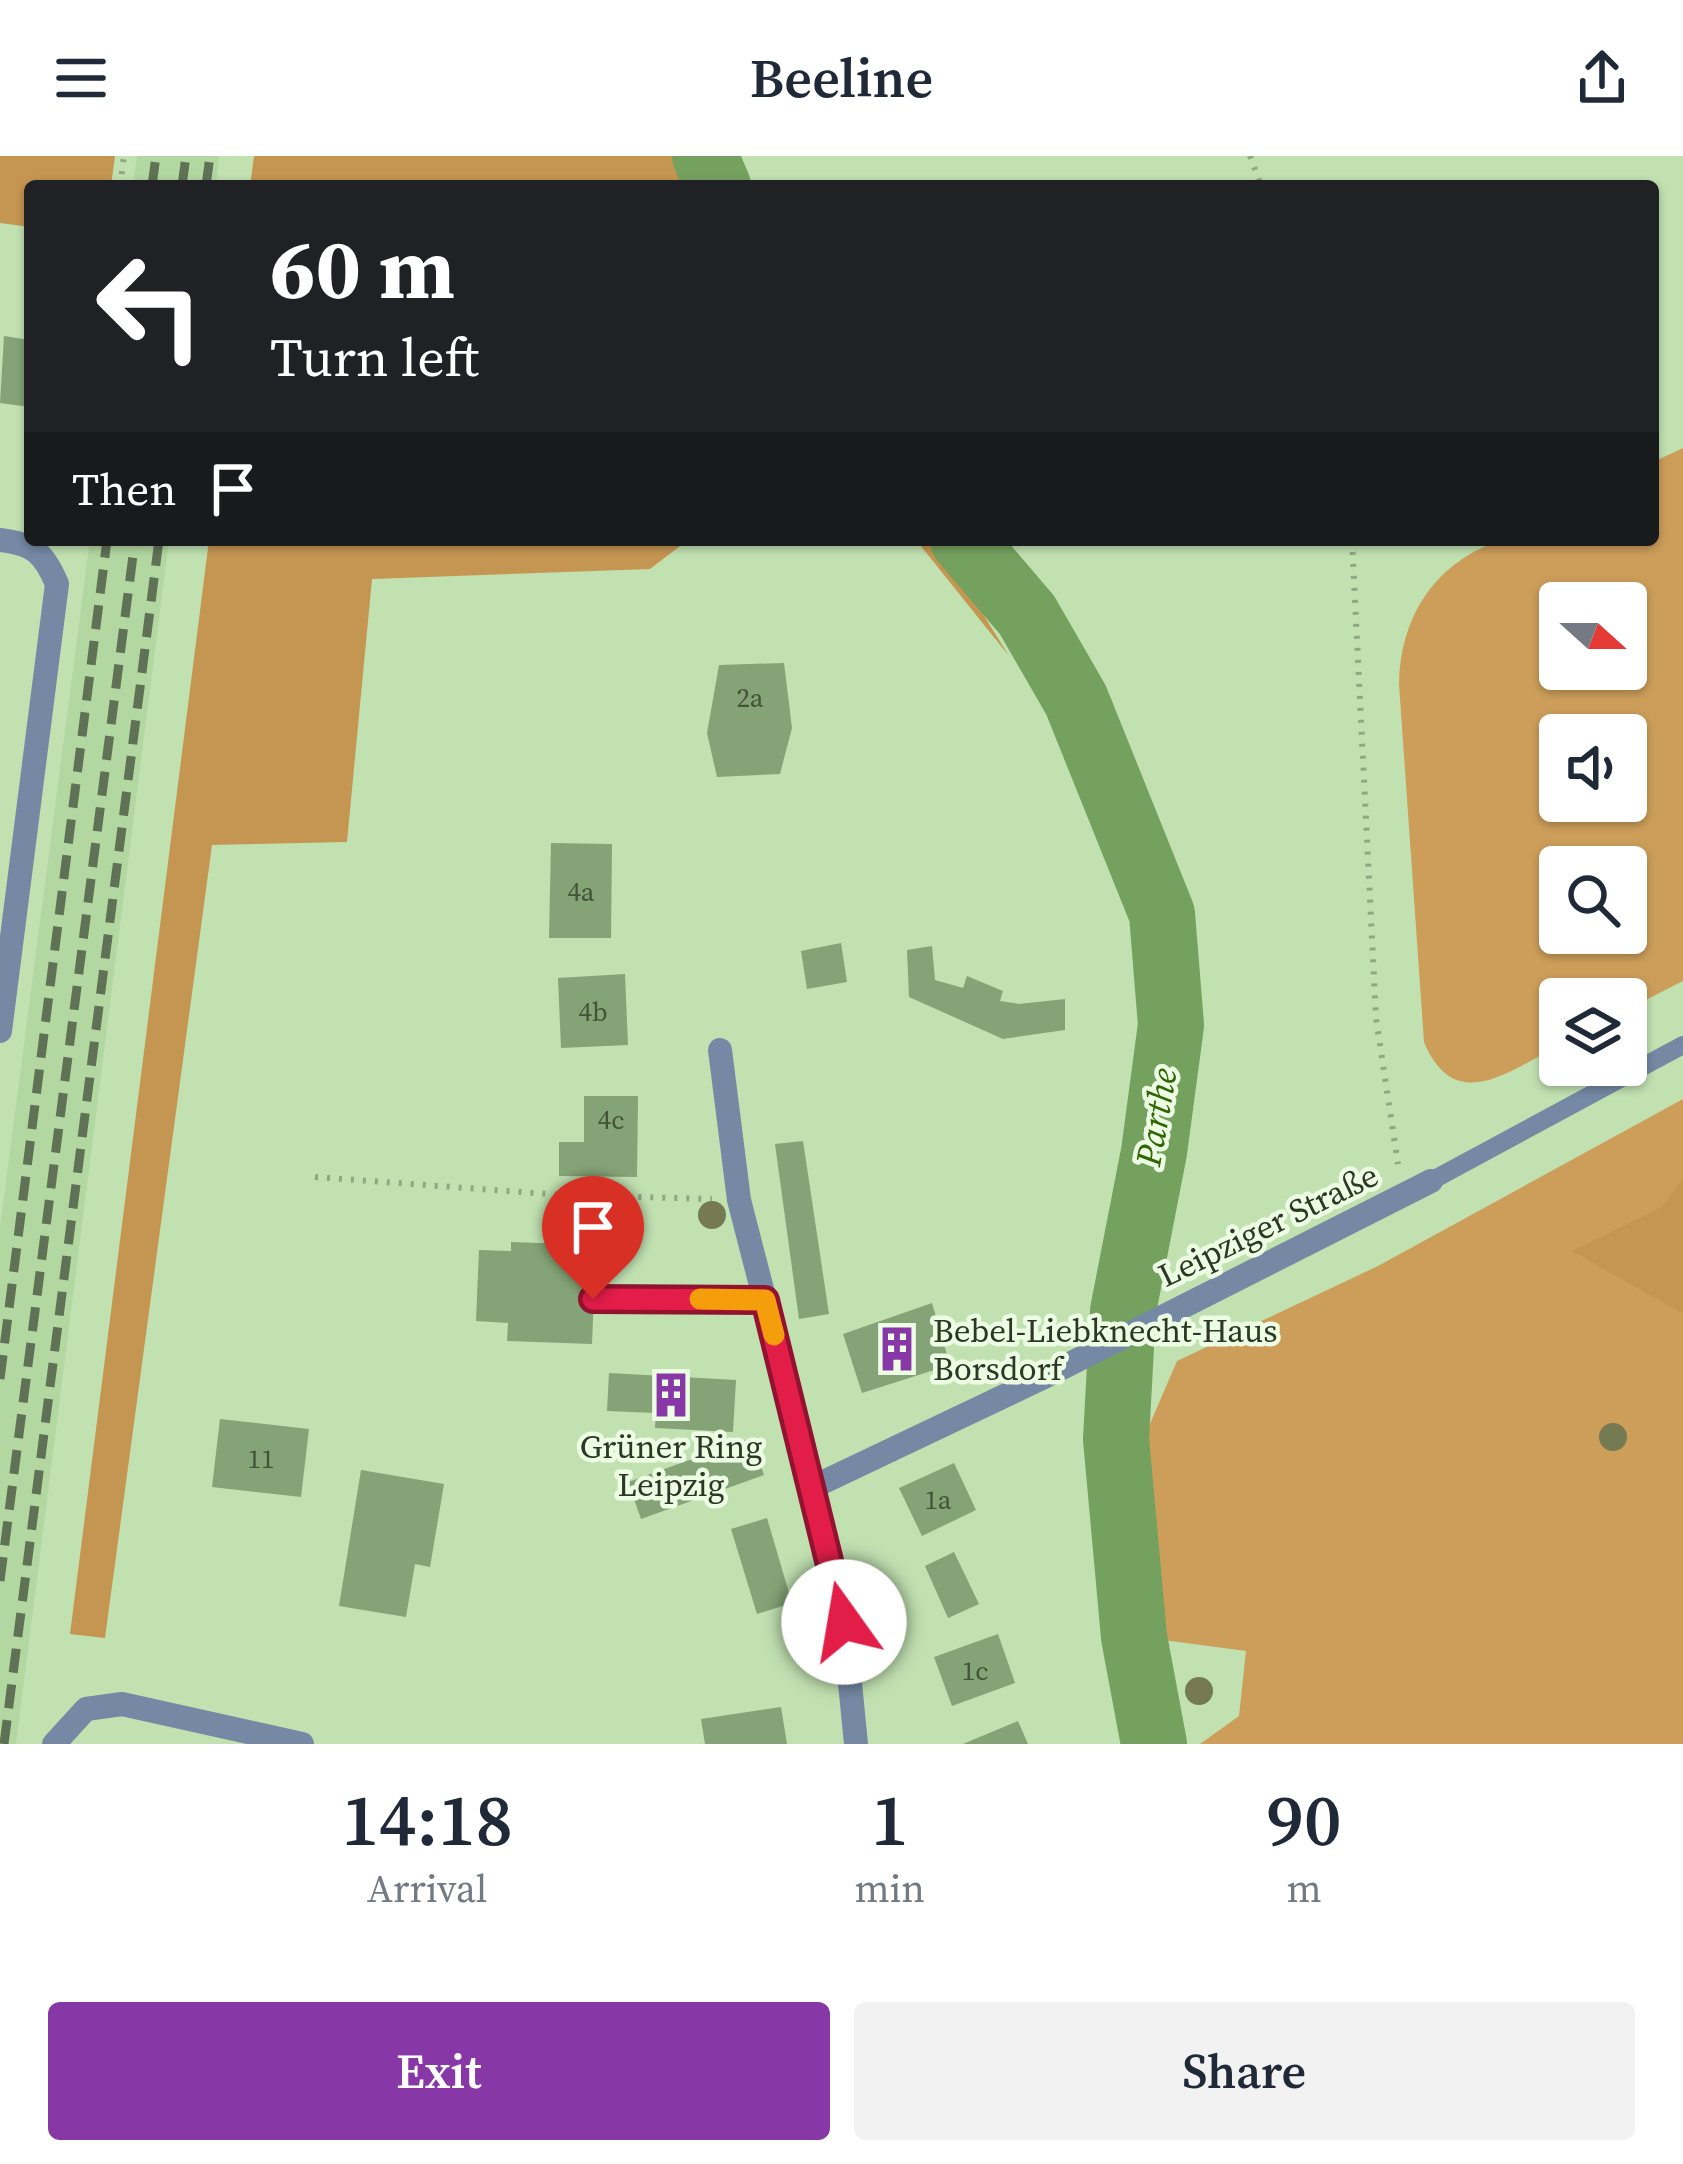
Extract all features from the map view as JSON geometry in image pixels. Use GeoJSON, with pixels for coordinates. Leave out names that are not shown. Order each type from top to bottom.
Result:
{"type":"FeatureCollection","features":[{"type":"Feature","properties":{"kind":"street"},"geometry":{"type":"LineString","coordinates":[[0,1031],[57,584],[45,555],[29,546]]}},
{"type":"Feature","properties":{"kind":"street"},"geometry":{"type":"LineString","coordinates":[[719,1050],[740,1200],[844,1622],[856,1744]]}},
{"type":"Feature","properties":{"kind":"street","name":"Leipziger Straße"},"geometry":{"type":"LineString","coordinates":[[813,1486],[1040,1379],[1420,1186]]}},
{"type":"Feature","properties":{"kind":"street"},"geometry":{"type":"LineString","coordinates":[[54,1744],[86,1709],[122,1704],[302,1744]]}},
{"type":"Feature","properties":{"kind":"lane","name":"Leipziger Straße"},"geometry":{"type":"LineString","coordinates":[[1420,1186],[1683,1045]]}},
{"type":"Feature","properties":{"kind":"lane"},"geometry":{"type":"LineString","coordinates":[[593,1299],[765,1300]]}},
{"type":"Feature","properties":{"kind":"path"},"geometry":{"type":"LineString","coordinates":[[1352,546],[1376,1018],[1393,1150],[1420,1186]]}},
{"type":"Feature","properties":{"kind":"path"},"geometry":{"type":"LineString","coordinates":[[315,1177],[562,1196],[740,1200]]}},
{"type":"Feature","properties":{"kind":"shaded area"},"geometry":{"type":"Polygon","coordinates":[[[0,156],[115,156],[112,180],[24,180],[24,226],[0,223],[0,156]]]}},
{"type":"Feature","properties":{"kind":"shaded area"},"geometry":{"type":"Polygon","coordinates":[[[137,156],[219,156],[217,180],[134,180],[137,156]]]}},
{"type":"Feature","properties":{"kind":"shaded area"},"geometry":{"type":"Polygon","coordinates":[[[254,156],[691,156],[701,180],[251,180],[254,156]]]}},
{"type":"Feature","properties":{"kind":"shaded area"},"geometry":{"type":"Polygon","coordinates":[[[1683,448],[1683,981],[1647,999],[1647,978],[1539,978],[1539,1056],[1503,1075],[1467,1082],[1451,1077],[1437,1064],[1424,1042],[1399,684],[1413,617],[1437,580],[1487,546],[1659,546],[1659,459],[1683,448]]]}},
{"type":"Feature","properties":{"kind":"shaded area"},"geometry":{"type":"Polygon","coordinates":[[[89,546],[168,546],[16,1744],[0,1744],[0,1228],[89,546]]]}},
{"type":"Feature","properties":{"kind":"shaded area"},"geometry":{"type":"Polygon","coordinates":[[[208,546],[680,546],[650,569],[372,579],[347,842],[212,845],[105,1638],[70,1634],[208,546]]]}},
{"type":"Feature","properties":{"kind":"shaded area"},"geometry":{"type":"Polygon","coordinates":[[[921,546],[941,546],[1009,656],[921,546]]]}},
{"type":"Feature","properties":{"kind":"shaded area"},"geometry":{"type":"Polygon","coordinates":[[[1683,1099],[1683,1744],[1200,1744],[1239,1716],[1246,1651],[1156,1639],[1140,1447],[1177,1361],[1378,1266],[1683,1099]]]}},
{"type":"Feature","properties":{"kind":"shaded area"},"geometry":{"type":"Polygon","coordinates":[[[1683,1179],[1683,1314],[1572,1251],[1662,1207],[1683,1179]]]}},
{"type":"Feature","properties":{"kind":"building"},"geometry":{"type":"Polygon","coordinates":[[[4,336],[24,339],[24,406],[0,403],[4,336]]]}},
{"type":"Feature","properties":{"kind":"building"},"geometry":{"type":"Polygon","coordinates":[[[784,663],[792,728],[780,774],[717,777],[707,733],[719,665],[784,663]]]}},
{"type":"Feature","properties":{"kind":"building"},"geometry":{"type":"Polygon","coordinates":[[[551,843],[612,844],[611,938],[549,938],[551,843]]]}},
{"type":"Feature","properties":{"kind":"building"},"geometry":{"type":"Polygon","coordinates":[[[841,943],[847,982],[807,989],[801,951],[841,943]]]}},
{"type":"Feature","properties":{"kind":"building"},"geometry":{"type":"Polygon","coordinates":[[[932,946],[935,980],[963,988],[967,976],[1003,991],[1000,1001],[1019,1004],[1065,999],[1065,1030],[1003,1039],[909,997],[907,950],[932,946]]]}},
{"type":"Feature","properties":{"kind":"building"},"geometry":{"type":"Polygon","coordinates":[[[625,974],[628,1045],[561,1048],[558,978],[625,974]]]}},
{"type":"Feature","properties":{"kind":"building"},"geometry":{"type":"Polygon","coordinates":[[[584,1096],[638,1096],[637,1177],[559,1176],[559,1142],[584,1142],[584,1096]]]}},
{"type":"Feature","properties":{"kind":"building"},"geometry":{"type":"Polygon","coordinates":[[[803,1141],[829,1314],[799,1319],[775,1144],[803,1141]]]}},
{"type":"Feature","properties":{"kind":"building"},"geometry":{"type":"Polygon","coordinates":[[[511,1242],[596,1245],[592,1344],[507,1341],[508,1323],[476,1321],[479,1250],[511,1251],[511,1242]]]}},
{"type":"Feature","properties":{"kind":"building","name":"Bebel-Liebknecht-Haus Borsdorf"},"geometry":{"type":"Polygon","coordinates":[[[932,1303],[950,1365],[862,1393],[843,1334],[932,1303]]]}},
{"type":"Feature","properties":{"kind":"building","name":"Grüner Ring Leipzig"},"geometry":{"type":"Polygon","coordinates":[[[609,1373],[736,1380],[733,1432],[655,1428],[656,1413],[607,1411],[609,1373]]]}},
{"type":"Feature","properties":{"kind":"building"},"geometry":{"type":"Polygon","coordinates":[[[220,1419],[309,1429],[301,1497],[212,1487],[220,1419]]]}},
{"type":"Feature","properties":{"kind":"building"},"geometry":{"type":"Polygon","coordinates":[[[751,1438],[764,1475],[641,1519],[628,1482],[751,1438]]]}},
{"type":"Feature","properties":{"kind":"building"},"geometry":{"type":"Polygon","coordinates":[[[954,1463],[976,1510],[922,1536],[899,1488],[954,1463]]]}},
{"type":"Feature","properties":{"kind":"building"},"geometry":{"type":"Polygon","coordinates":[[[361,1470],[444,1484],[430,1567],[415,1564],[406,1617],[339,1606],[361,1470]]]}},
{"type":"Feature","properties":{"kind":"building"},"geometry":{"type":"Polygon","coordinates":[[[767,1518],[792,1603],[757,1614],[731,1529],[767,1518]]]}},
{"type":"Feature","properties":{"kind":"building"},"geometry":{"type":"Polygon","coordinates":[[[954,1552],[979,1604],[948,1618],[925,1566],[954,1552]]]}},
{"type":"Feature","properties":{"kind":"building"},"geometry":{"type":"Polygon","coordinates":[[[998,1634],[1015,1683],[952,1706],[934,1657],[998,1634]]]}},
{"type":"Feature","properties":{"kind":"building"},"geometry":{"type":"Polygon","coordinates":[[[781,1707],[787,1744],[705,1744],[701,1719],[781,1707]]]}},
{"type":"Feature","properties":{"kind":"building"},"geometry":{"type":"Polygon","coordinates":[[[1018,1721],[1028,1744],[963,1744],[1018,1721]]]}},
{"type":"Feature","properties":{"kind":"waterway","name":"Parthe"},"geometry":{"type":"LineString","coordinates":[[705,156],[715,180]]}},
{"type":"Feature","properties":{"kind":"waterway","name":"Parthe"},"geometry":{"type":"LineString","coordinates":[[968,546],[1027,615],[1076,700],[1162,914],[1171,1025],[1154,1152],[1123,1311],[1116,1439],[1134,1637],[1154,1744]]}},
{"type":"Feature","properties":{"kind":"railway"},"geometry":{"type":"LineString","coordinates":[[153,180],[156,156]]}},
{"type":"Feature","properties":{"kind":"railway"},"geometry":{"type":"LineString","coordinates":[[183,180],[186,156]]}},
{"type":"Feature","properties":{"kind":"railway"},"geometry":{"type":"LineString","coordinates":[[207,180],[210,156]]}},
{"type":"Feature","properties":{"kind":"railway"},"geometry":{"type":"LineString","coordinates":[[0,1379],[106,546]]}},
{"type":"Feature","properties":{"kind":"railway"},"geometry":{"type":"LineString","coordinates":[[0,1581],[134,546]]}},
{"type":"Feature","properties":{"kind":"railway"},"geometry":{"type":"LineString","coordinates":[[4,1744],[158,546]]}},
{"type":"Feature","properties":{"kind":"slow traffic"},"geometry":{"type":"LineString","coordinates":[[700,1299],[765,1300],[774,1335]]}},
{"type":"Feature","properties":{"kind":"place","name":"Bebel-Liebknecht-Haus Borsdorf"},"geometry":{"type":"Point","coordinates":[897,1349]}},
{"type":"Feature","properties":{"kind":"place","name":"Grüner Ring Leipzig"},"geometry":{"type":"Point","coordinates":[671,1395]}},
{"type":"Feature","properties":{"kind":"route"},"geometry":{"type":"LineString","coordinates":[[593,1299],[765,1300],[844,1622]]}}]}
